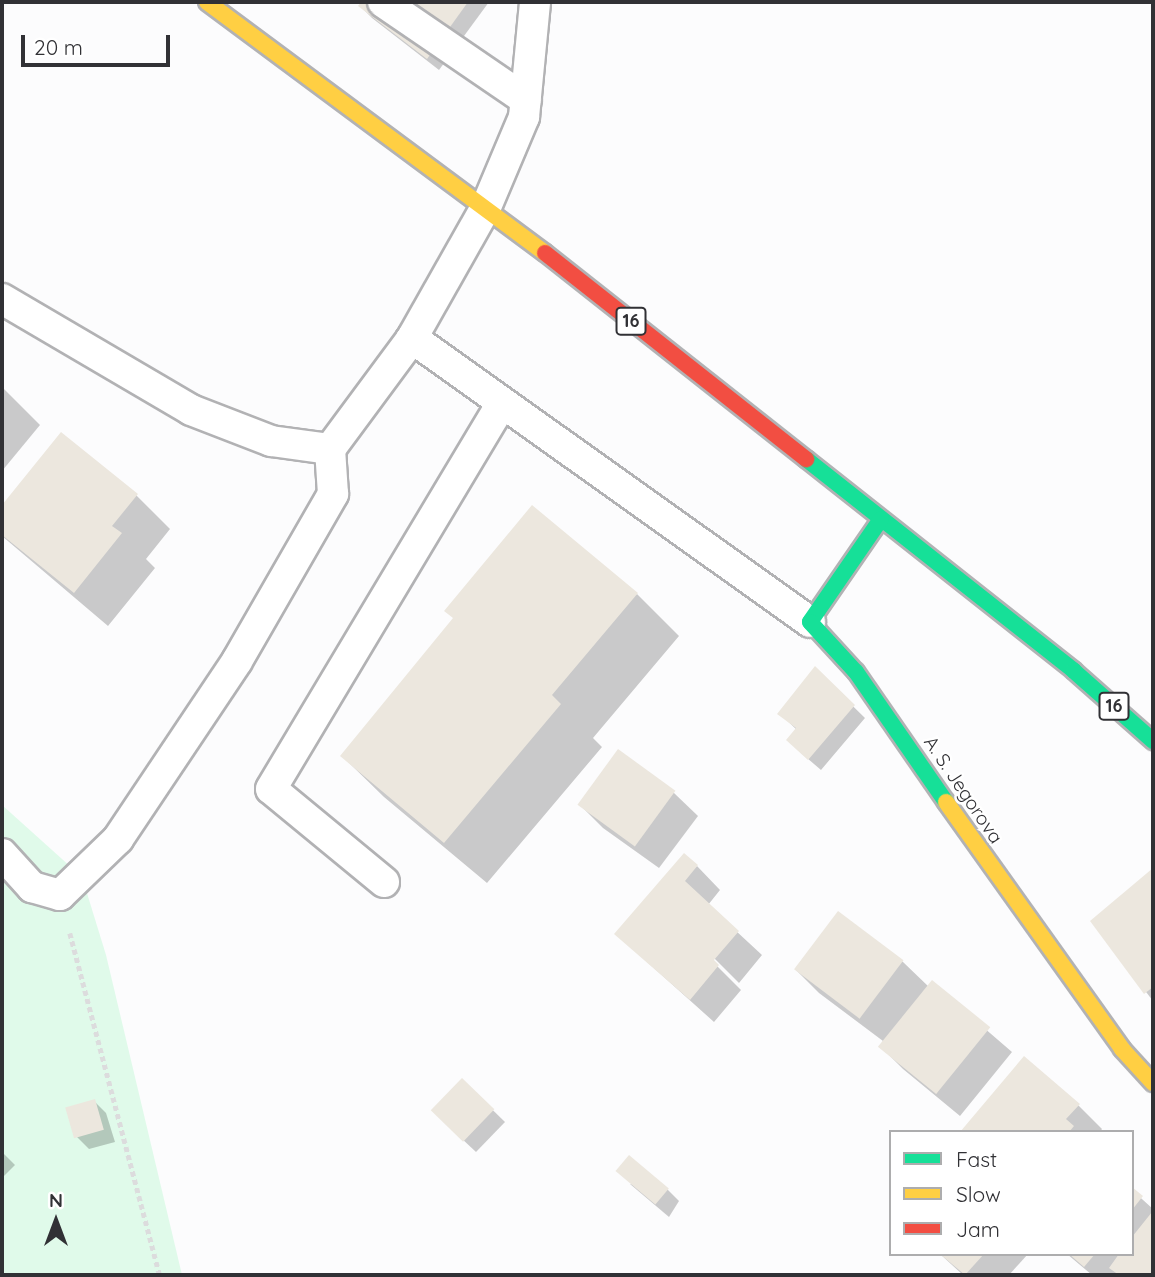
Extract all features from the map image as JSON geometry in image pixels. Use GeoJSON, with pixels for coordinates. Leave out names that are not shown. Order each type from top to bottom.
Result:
{"type":"FeatureCollection","features":[{"type":"Feature","properties":{"kind":"main road","name":"16"},"geometry":{"type":"LineString","coordinates":[[207,2],[486,207],[1074,670],[1153,741]]}},
{"type":"Feature","properties":{"kind":"main road"},"geometry":{"type":"LineString","coordinates":[[810,622],[881,519]]}},
{"type":"Feature","properties":{"kind":"main road","name":"A. S. Jegorova"},"geometry":{"type":"LineString","coordinates":[[810,622],[856,672],[977,849],[1122,1049],[1153,1083]]}},
{"type":"Feature","properties":{"kind":"lane"},"geometry":{"type":"LineString","coordinates":[[383,2],[526,100]]}},
{"type":"Feature","properties":{"kind":"lane"},"geometry":{"type":"LineString","coordinates":[[2,854],[32,887],[60,895],[118,839],[237,661],[333,494],[330,449],[412,338],[486,207],[524,117],[535,2]]}},
{"type":"Feature","properties":{"kind":"lane"},"geometry":{"type":"LineString","coordinates":[[2,299],[191,410],[271,441],[330,449]]}},
{"type":"Feature","properties":{"kind":"lane"},"geometry":{"type":"LineString","coordinates":[[412,338],[810,622]]}},
{"type":"Feature","properties":{"kind":"lane"},"geometry":{"type":"LineString","coordinates":[[384,882],[271,789],[501,404]]}},
{"type":"Feature","properties":{"kind":"path"},"geometry":{"type":"LineString","coordinates":[[60,895],[160,1275]]}},
{"type":"Feature","properties":{"kind":"green space"},"geometry":{"type":"Polygon","coordinates":[[[2,805],[82,877],[106,955],[182,1275],[2,1275],[2,805]]]}},
{"type":"Feature","properties":{"kind":"building"},"geometry":{"type":"Polygon","coordinates":[[[361,2],[468,2],[427,59],[358,6],[361,2]]]}},
{"type":"Feature","properties":{"kind":"building"},"geometry":{"type":"Polygon","coordinates":[[[61,432],[138,494],[112,526],[122,533],[74,593],[2,535],[2,505],[61,432]]]}},
{"type":"Feature","properties":{"kind":"building"},"geometry":{"type":"Polygon","coordinates":[[[532,505],[638,593],[552,695],[561,704],[444,843],[340,756],[453,618],[444,611],[532,505]]]}},
{"type":"Feature","properties":{"kind":"building"},"geometry":{"type":"Polygon","coordinates":[[[815,666],[855,705],[808,760],[786,740],[796,728],[777,714],[815,666]]]}},
{"type":"Feature","properties":{"kind":"building"},"geometry":{"type":"Polygon","coordinates":[[[618,749],[675,791],[635,847],[577,805],[618,749]]]}},
{"type":"Feature","properties":{"kind":"building"},"geometry":{"type":"Polygon","coordinates":[[[684,853],[698,865],[685,881],[739,931],[714,960],[719,965],[690,1000],[614,934],[684,853]]]}},
{"type":"Feature","properties":{"kind":"building"},"geometry":{"type":"Polygon","coordinates":[[[1153,868],[1153,987],[1144,994],[1090,921],[1153,868]]]}},
{"type":"Feature","properties":{"kind":"building"},"geometry":{"type":"Polygon","coordinates":[[[838,911],[903,960],[860,1019],[794,969],[838,911]]]}},
{"type":"Feature","properties":{"kind":"building"},"geometry":{"type":"Polygon","coordinates":[[[932,980],[990,1027],[936,1094],[878,1047],[932,980]]]}},
{"type":"Feature","properties":{"kind":"building"},"geometry":{"type":"Polygon","coordinates":[[[1024,1056],[1080,1104],[1066,1119],[1074,1126],[1071,1130],[962,1130],[1024,1056]]]}},
{"type":"Feature","properties":{"kind":"building"},"geometry":{"type":"Polygon","coordinates":[[[462,1078],[494,1109],[463,1142],[431,1110],[462,1078]]]}},
{"type":"Feature","properties":{"kind":"building"},"geometry":{"type":"Polygon","coordinates":[[[95,1099],[104,1130],[74,1138],[65,1108],[95,1099]]]}},
{"type":"Feature","properties":{"kind":"building"},"geometry":{"type":"Polygon","coordinates":[[[629,1155],[669,1188],[655,1205],[616,1171],[629,1155]]]}},
{"type":"Feature","properties":{"kind":"building"},"geometry":{"type":"Polygon","coordinates":[[[1134,1189],[1143,1196],[1134,1207],[1134,1189]]]}},
{"type":"Feature","properties":{"kind":"building"},"geometry":{"type":"Polygon","coordinates":[[[1152,1212],[1153,1275],[1119,1275],[1109,1268],[1118,1256],[1134,1256],[1134,1234],[1152,1212]]]}},
{"type":"Feature","properties":{"kind":"building"},"geometry":{"type":"Polygon","coordinates":[[[942,1256],[982,1256],[965,1275],[942,1256]]]}},
{"type":"Feature","properties":{"kind":"building"},"geometry":{"type":"Polygon","coordinates":[[[1071,1256],[1093,1256],[1084,1267],[1071,1256]]]}},
{"type":"Feature","properties":{"kind":"traffic: fast"},"geometry":{"type":"LineString","coordinates":[[806,459],[1074,671],[1153,741]]}},
{"type":"Feature","properties":{"kind":"traffic: fast"},"geometry":{"type":"LineString","coordinates":[[881,519],[810,622],[856,672],[946,802]]}},
{"type":"Feature","properties":{"kind":"traffic: slow"},"geometry":{"type":"LineString","coordinates":[[207,2],[545,253]]}},
{"type":"Feature","properties":{"kind":"traffic: slow"},"geometry":{"type":"LineString","coordinates":[[946,802],[1122,1049],[1153,1083]]}},
{"type":"Feature","properties":{"kind":"traffic: jam"},"geometry":{"type":"LineString","coordinates":[[545,253],[806,459]]}}]}
